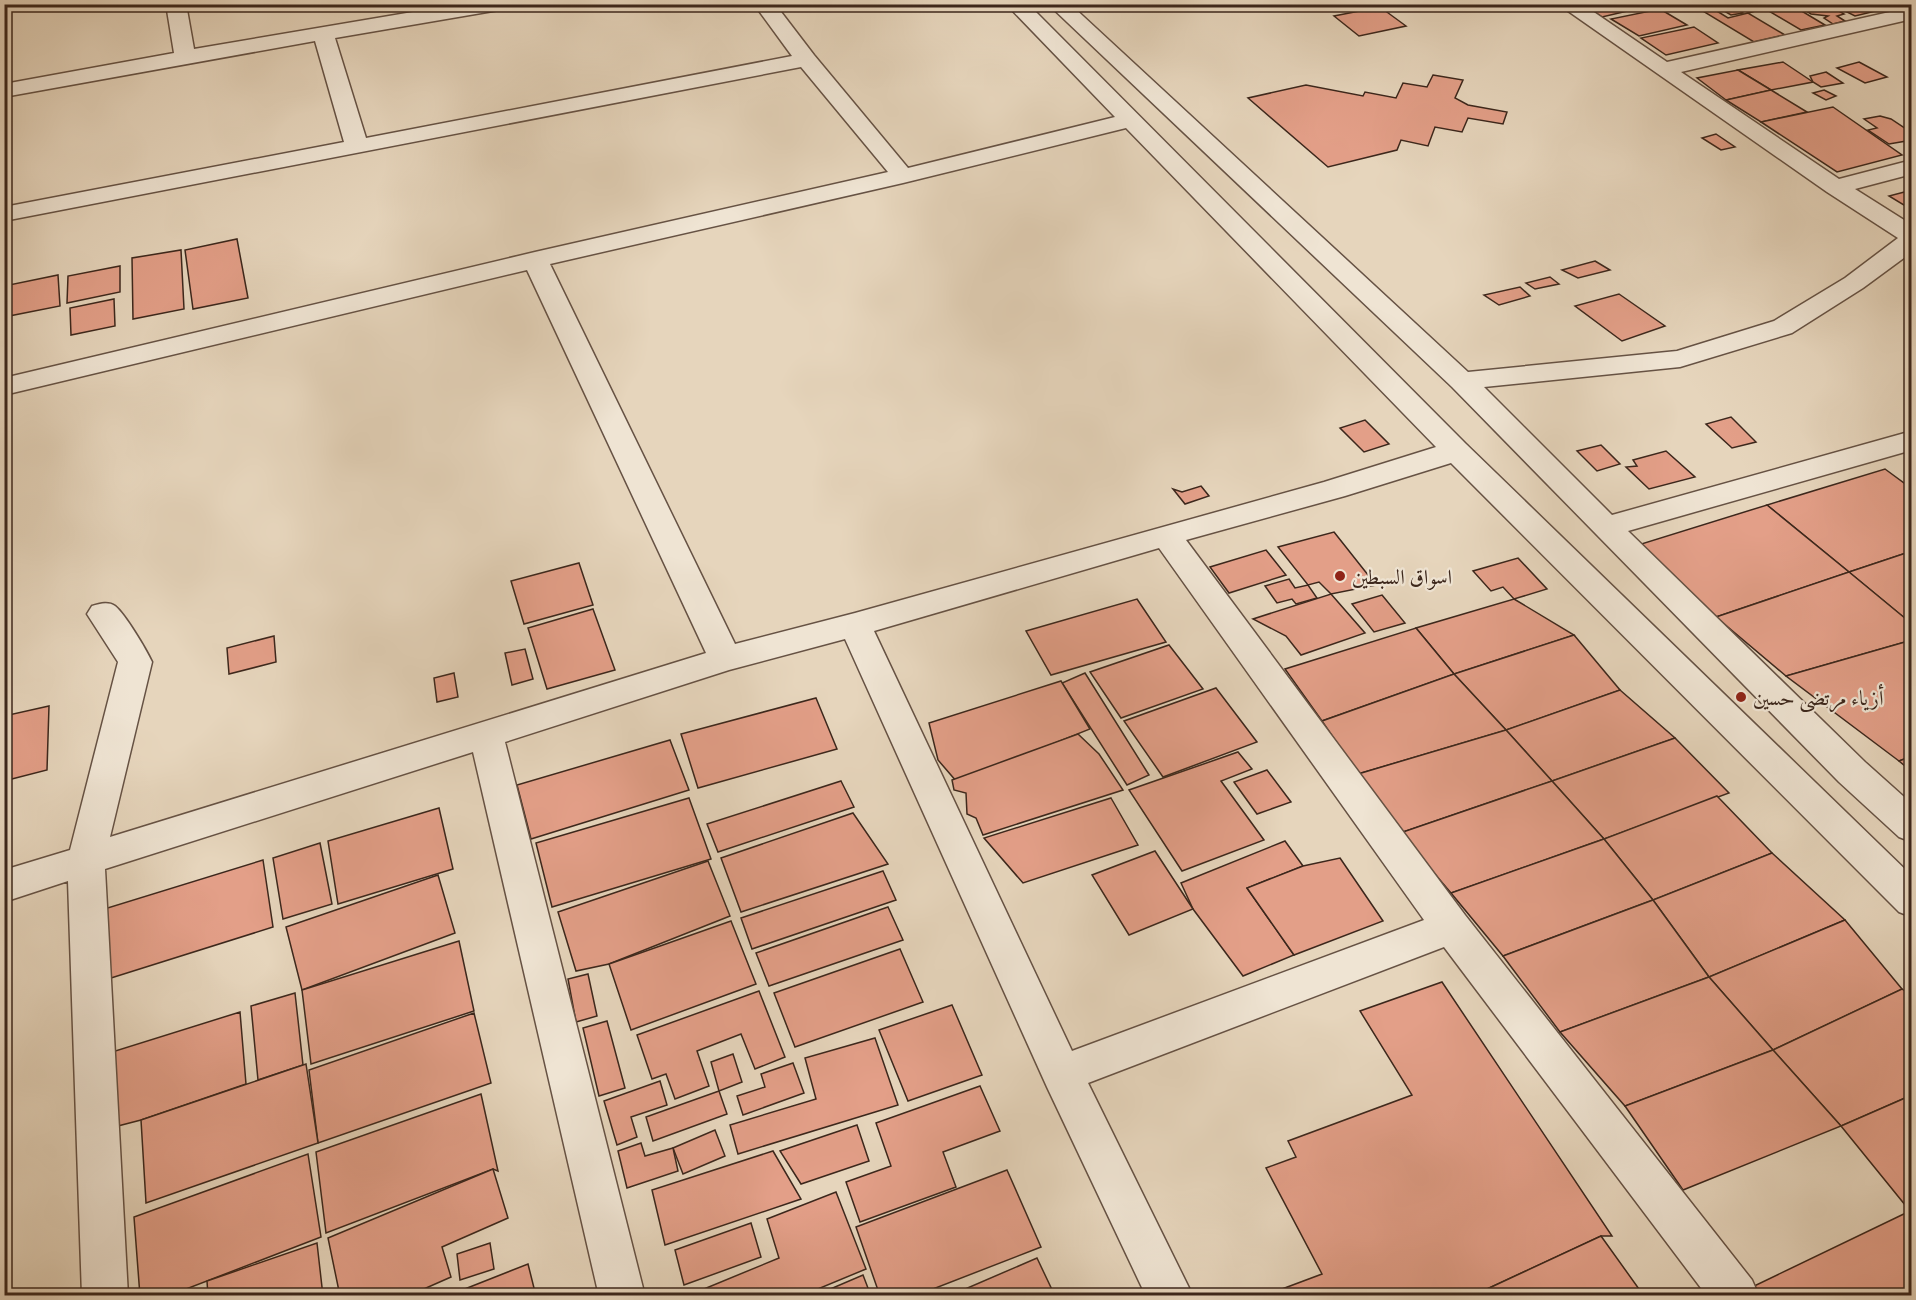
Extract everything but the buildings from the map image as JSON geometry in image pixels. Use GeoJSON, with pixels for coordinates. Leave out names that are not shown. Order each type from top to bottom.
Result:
{"type":"FeatureCollection","features":[{"type":"Feature","properties":{"kind":"street"},"geometry":{"type":"LineString","coordinates":[[176,4],[185,57]]}},
{"type":"Feature","properties":{"kind":"street"},"geometry":{"type":"LineString","coordinates":[[4,91],[185,57],[499,4]]}},
{"type":"Feature","properties":{"kind":"street"},"geometry":{"type":"LineString","coordinates":[[764,4],[806,60],[903,176]]}},
{"type":"Feature","properties":{"kind":"street"},"geometry":{"type":"LineString","coordinates":[[1016,4],[1456,451],[1911,901]]}},
{"type":"Feature","properties":{"kind":"street"},"geometry":{"type":"LineString","coordinates":[[1058,4],[1462,381],[1852,772],[1911,827]]}},
{"type":"Feature","properties":{"kind":"street"},"geometry":{"type":"LineString","coordinates":[[1462,381],[1680,359],[1749,338],[1783,327],[1854,283],[1911,238],[1568,4]]}},
{"type":"Feature","properties":{"kind":"street"},"geometry":{"type":"LineString","coordinates":[[1665,69],[1911,14]]}},
{"type":"Feature","properties":{"kind":"street"},"geometry":{"type":"LineString","coordinates":[[323,34],[357,146]]}},
{"type":"Feature","properties":{"kind":"street"},"geometry":{"type":"LineString","coordinates":[[4,214],[806,60]]}},
{"type":"Feature","properties":{"kind":"street"},"geometry":{"type":"LineString","coordinates":[[4,387],[1132,120]]}},
{"type":"Feature","properties":{"kind":"street"},"geometry":{"type":"LineString","coordinates":[[1834,187],[1911,166]]}},
{"type":"Feature","properties":{"kind":"street"},"geometry":{"type":"LineString","coordinates":[[535,260],[726,659]]}},
{"type":"Feature","properties":{"kind":"street"},"geometry":{"type":"LineString","coordinates":[[1606,527],[1908,445]]}},
{"type":"Feature","properties":{"kind":"street"},"geometry":{"type":"LineString","coordinates":[[4,886],[726,659],[855,625],[1334,489],[1456,451]]}},
{"type":"Feature","properties":{"kind":"street"},"geometry":{"type":"LineString","coordinates":[[1166,535],[1451,927],[1736,1296]]}},
{"type":"Feature","properties":{"kind":"street"},"geometry":{"type":"LineString","coordinates":[[103,614],[131,652],[135,662],[86,861],[105,1296]]}},
{"type":"Feature","properties":{"kind":"street"},"geometry":{"type":"LineString","coordinates":[[855,625],[1062,1074],[1170,1296]]}},
{"type":"Feature","properties":{"kind":"street"},"geometry":{"type":"LineString","coordinates":[[486,734],[622,1296]]}},
{"type":"Feature","properties":{"kind":"street"},"geometry":{"type":"LineString","coordinates":[[1062,1074],[1451,927]]}},
{"type":"Feature","properties":{"kind":"place","name":"اسواق السبطين"},"geometry":{"type":"Point","coordinates":[1340,576]}},
{"type":"Feature","properties":{"kind":"place","name":"أزياء مرتضى حسين"},"geometry":{"type":"Point","coordinates":[1741,697]}}]}
